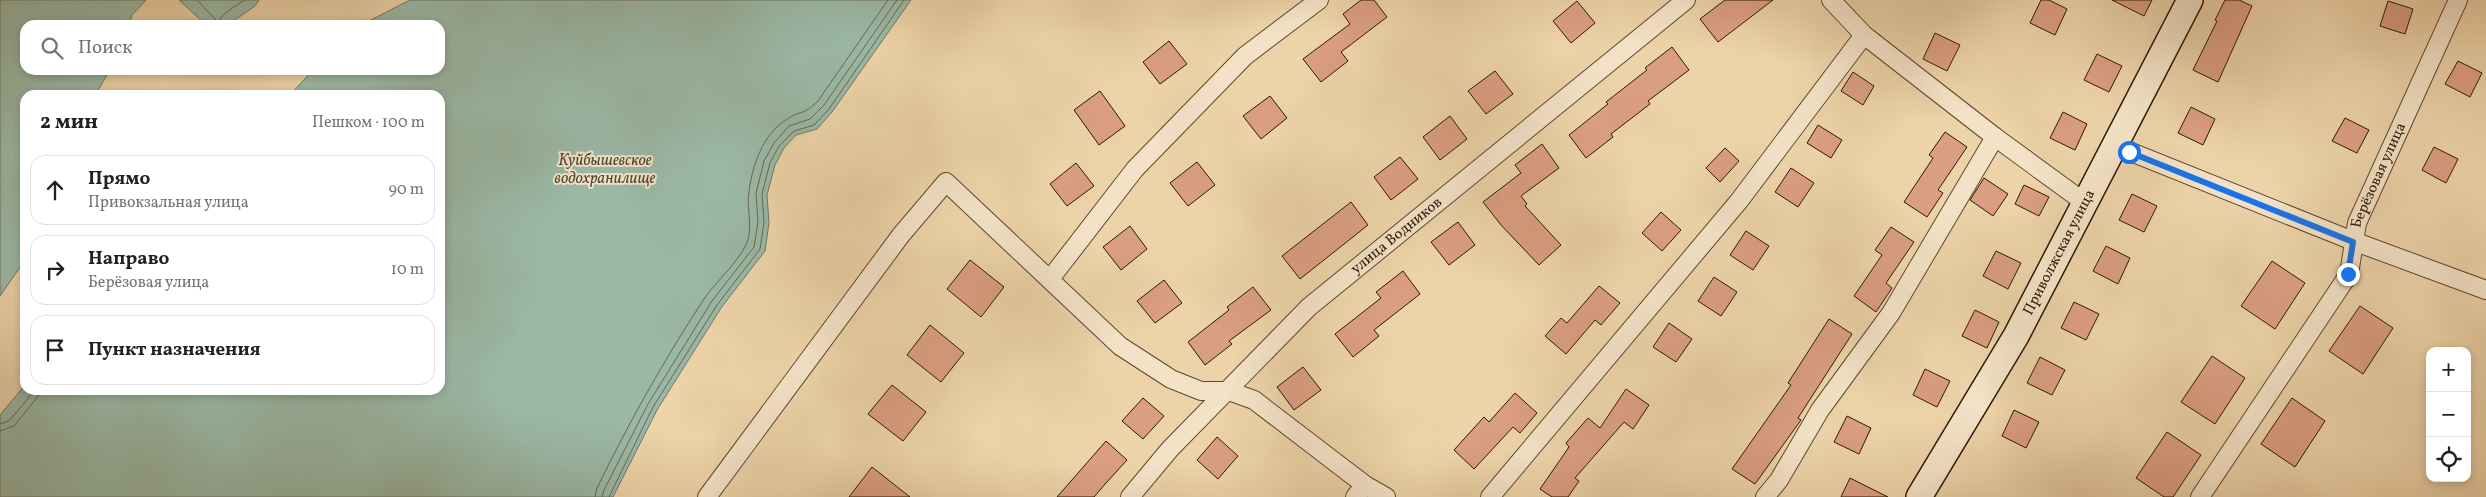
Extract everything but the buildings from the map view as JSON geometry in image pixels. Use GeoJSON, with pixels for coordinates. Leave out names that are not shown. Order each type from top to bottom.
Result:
{"type":"FeatureCollection","features":[{"type":"Feature","properties":{"kind":"main road","name":"Приволжская улица"},"geometry":{"type":"LineString","coordinates":[[1919,497],[2016,336],[2190,0]]}},
{"type":"Feature","properties":{"kind":"street"},"geometry":{"type":"LineString","coordinates":[[1050,279],[1135,169],[1245,56],[1319,0]]}},
{"type":"Feature","properties":{"kind":"street","name":"улица Водников"},"geometry":{"type":"LineString","coordinates":[[1130,497],[1170,449],[1229,391],[1309,307],[1686,0]]}},
{"type":"Feature","properties":{"kind":"street"},"geometry":{"type":"LineString","coordinates":[[1831,0],[1864,35],[1995,137],[2084,202]]}},
{"type":"Feature","properties":{"kind":"street","name":"Берёзовая улица"},"geometry":{"type":"LineString","coordinates":[[2200,497],[2348,274],[2358,222],[2458,0]]}},
{"type":"Feature","properties":{"kind":"street"},"geometry":{"type":"LineString","coordinates":[[1490,497],[1739,200],[1864,35]]}},
{"type":"Feature","properties":{"kind":"street"},"geometry":{"type":"LineString","coordinates":[[1766,497],[1820,410],[1891,313],[1995,137]]}},
{"type":"Feature","properties":{"kind":"street"},"geometry":{"type":"LineString","coordinates":[[2116,146],[2353,242],[2486,290]]}},
{"type":"Feature","properties":{"kind":"street"},"geometry":{"type":"LineString","coordinates":[[707,497],[901,235],[946,182],[1120,346],[1171,380],[1201,391],[1229,391],[1254,400],[1360,491],[1386,497]]}},
{"type":"Feature","properties":{"kind":"water"},"geometry":{"type":"Polygon","coordinates":[[[0,0],[146,0],[132,15],[130,20],[20,20],[20,75],[107,75],[98,90],[20,90],[20,267],[0,296],[0,0]]]}},
{"type":"Feature","properties":{"kind":"water"},"geometry":{"type":"Polygon","coordinates":[[[179,0],[259,0],[255,6],[235,20],[201,20],[179,0]]]}},
{"type":"Feature","properties":{"kind":"water","name":"Куйбышевское водохранилище"},"geometry":{"type":"Polygon","coordinates":[[[410,0],[911,0],[832,112],[817,129],[796,135],[784,148],[775,165],[767,195],[769,223],[765,251],[721,308],[657,410],[613,497],[0,497],[0,415],[20,391],[20,395],[445,395],[445,90],[295,90],[308,75],[445,75],[445,20],[371,20],[410,0]]]}},
{"type":"Feature","properties":{"kind":"route"},"geometry":{"type":"LineString","coordinates":[[2129,152],[2353,242],[2348,274]]}}]}
